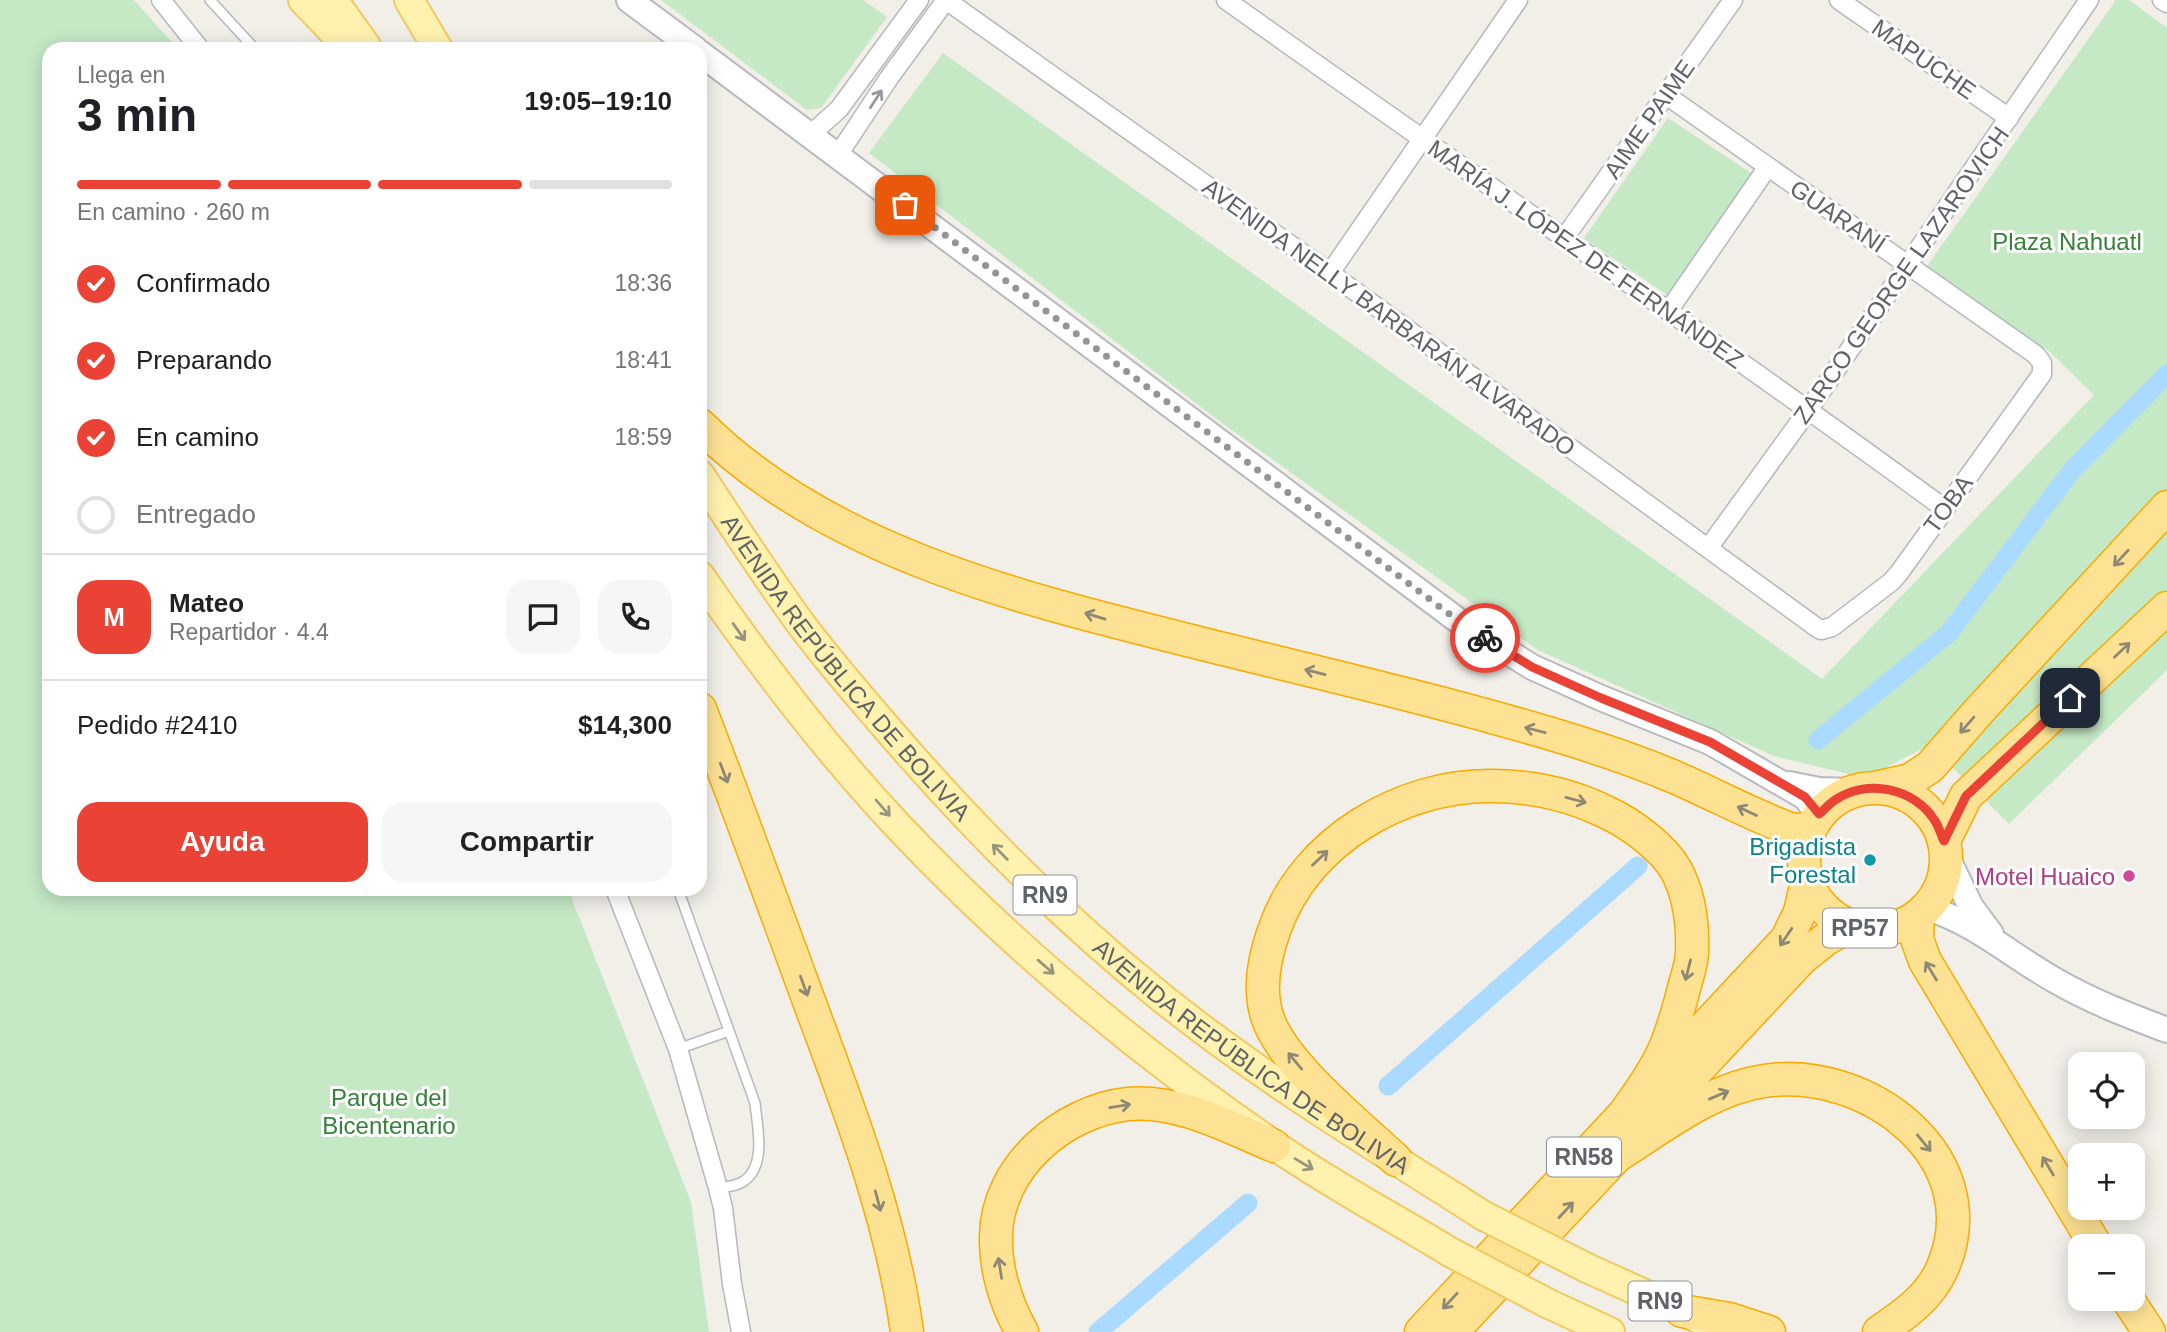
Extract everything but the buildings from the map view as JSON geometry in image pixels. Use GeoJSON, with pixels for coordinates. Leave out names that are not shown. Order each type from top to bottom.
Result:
{"type":"FeatureCollection","features":[{"type":"Feature","properties":{"kind":"highway"},"geometry":{"type":"LineString","coordinates":[[707,432],[755,474],[825,516],[913,559],[1105,619],[1373,686],[1554,735],[1643,765],[1790,830],[1802,830],[1835,800],[1866,789],[1910,780],[1930,767],[2167,507]]}},
{"type":"Feature","properties":{"kind":"highway","name":"RP57"},"geometry":{"type":"LineString","coordinates":[[1815,821],[1805,845],[1804,864],[1812,894],[1823,909],[1849,926],[1872,930],[1896,927],[1922,912],[1935,896],[1942,880],[1945,848],[1966,796],[2167,608]]}},
{"type":"Feature","properties":{"kind":"highway"},"geometry":{"type":"LineString","coordinates":[[707,728],[850,1111],[877,1195],[902,1293],[907,1332]]}},
{"type":"Feature","properties":{"kind":"highway"},"geometry":{"type":"LineString","coordinates":[[1396,1160],[1290,1056],[1267,1015],[1262,984],[1270,943],[1281,911],[1301,876],[1339,839],[1373,817],[1410,800],[1450,791],[1490,786],[1544,791],[1587,802],[1622,820],[1653,843],[1675,869],[1690,915],[1692,955],[1679,1007],[1664,1049],[1620,1120]]}},
{"type":"Feature","properties":{"kind":"highway"},"geometry":{"type":"LineString","coordinates":[[1866,789],[1901,792],[1920,804],[1935,821],[1945,848]]}},
{"type":"Feature","properties":{"kind":"highway","name":"RN58"},"geometry":{"type":"LineString","coordinates":[[1452,1332],[1618,1155],[1755,992],[1800,912],[1807,882]]}},
{"type":"Feature","properties":{"kind":"highway"},"geometry":{"type":"LineString","coordinates":[[1922,912],[1917,939],[1925,961],[2089,1234]]}},
{"type":"Feature","properties":{"kind":"highway","name":"RN58"},"geometry":{"type":"LineString","coordinates":[[1421,1332],[1620,1120],[1755,992],[1826,939],[1849,926]]}},
{"type":"Feature","properties":{"kind":"highway"},"geometry":{"type":"LineString","coordinates":[[1618,1155],[1707,1100],[1764,1081],[1798,1079],[1840,1086],[1887,1109],[1908,1125],[1928,1146],[1942,1170],[1950,1191],[1952,1241],[1941,1271],[1915,1307],[1880,1332]]}},
{"type":"Feature","properties":{"kind":"highway"},"geometry":{"type":"LineString","coordinates":[[1022,1332],[1006,1297],[1000,1271],[996,1235],[1000,1206],[1015,1174],[1039,1146],[1061,1127],[1089,1112],[1128,1104],[1162,1105],[1199,1115],[1275,1146]]}},
{"type":"Feature","properties":{"kind":"highway"},"geometry":{"type":"LineString","coordinates":[[1682,1311],[1729,1319],[1769,1332]]}},
{"type":"Feature","properties":{"kind":"highway"},"geometry":{"type":"LineString","coordinates":[[2135,1311],[2149,1332]]}},
{"type":"Feature","properties":{"kind":"main road"},"geometry":{"type":"LineString","coordinates":[[303,0],[343,42]]}},
{"type":"Feature","properties":{"kind":"main road"},"geometry":{"type":"LineString","coordinates":[[333,0],[363,42]]}},
{"type":"Feature","properties":{"kind":"main road"},"geometry":{"type":"LineString","coordinates":[[410,0],[434,42]]}},
{"type":"Feature","properties":{"kind":"main road","name":"AVENIDA REPÚBLICA DE BOLIVIA"},"geometry":{"type":"LineString","coordinates":[[707,485],[799,621],[922,770],[1016,868],[1162,998],[1255,1067],[1484,1216],[1587,1269],[1734,1332]]}},
{"type":"Feature","properties":{"kind":"main road","name":"AVENIDA REPÚBLICA DE BOLIVIA"},"geometry":{"type":"LineString","coordinates":[[707,586],[752,652],[895,823],[962,890],[1124,1035],[1275,1146],[1450,1252],[1549,1304],[1610,1332]]}},
{"type":"Feature","properties":{"kind":"street"},"geometry":{"type":"LineString","coordinates":[[160,0],[194,42]]}},
{"type":"Feature","properties":{"kind":"street"},"geometry":{"type":"LineString","coordinates":[[629,0],[686,42]]}},
{"type":"Feature","properties":{"kind":"street"},"geometry":{"type":"LineString","coordinates":[[810,135],[839,109],[919,0]]}},
{"type":"Feature","properties":{"kind":"street"},"geometry":{"type":"LineString","coordinates":[[838,155],[889,78],[946,0]]}},
{"type":"Feature","properties":{"kind":"street","name":"AVENIDA NELLY BARBARÁN ALVARADO"},"geometry":{"type":"LineString","coordinates":[[946,0],[1330,273],[1821,630],[1832,627]]}},
{"type":"Feature","properties":{"kind":"street","name":"MARÍA J. LÓPEZ DE FERNÁNDEZ"},"geometry":{"type":"LineString","coordinates":[[1226,0],[1669,310],[1945,509]]}},
{"type":"Feature","properties":{"kind":"street"},"geometry":{"type":"LineString","coordinates":[[1330,273],[1518,0]]}},
{"type":"Feature","properties":{"kind":"street","name":"AIME PAIME"},"geometry":{"type":"LineString","coordinates":[[1565,237],[1733,0]]}},
{"type":"Feature","properties":{"kind":"street","name":"MAPUCHE"},"geometry":{"type":"LineString","coordinates":[[1839,0],[2009,118]]}},
{"type":"Feature","properties":{"kind":"street","name":"ZARCO GEORGE LAZAROVICH"},"geometry":{"type":"LineString","coordinates":[[1709,547],[1909,265],[2090,0]]}},
{"type":"Feature","properties":{"kind":"street"},"geometry":{"type":"LineString","coordinates":[[2162,0],[2167,4]]}},
{"type":"Feature","properties":{"kind":"street"},"geometry":{"type":"LineString","coordinates":[[707,58],[1460,622],[1532,667],[1710,742],[1784,783],[1805,797],[1815,821]]}},
{"type":"Feature","properties":{"kind":"street","name":"GUARANÍ"},"geometry":{"type":"LineString","coordinates":[[1666,95],[2036,355],[2042,363]]}},
{"type":"Feature","properties":{"kind":"street"},"geometry":{"type":"LineString","coordinates":[[1669,310],[1767,168]]}},
{"type":"Feature","properties":{"kind":"street","name":"TOBA"},"geometry":{"type":"LineString","coordinates":[[1832,627],[1891,582],[2042,374],[2042,363]]}},
{"type":"Feature","properties":{"kind":"street"},"geometry":{"type":"LineString","coordinates":[[1784,783],[1819,790],[1866,789]]}},
{"type":"Feature","properties":{"kind":"street"},"geometry":{"type":"LineString","coordinates":[[1945,848],[1971,907],[2005,950]]}},
{"type":"Feature","properties":{"kind":"street"},"geometry":{"type":"LineString","coordinates":[[618,896],[678,1049],[718,1188],[741,1332]]}},
{"type":"Feature","properties":{"kind":"street"},"geometry":{"type":"LineString","coordinates":[[1922,912],[1950,915],[2087,998],[2167,1030]]}},
{"type":"Feature","properties":{"kind":"lane"},"geometry":{"type":"LineString","coordinates":[[210,0],[248,42]]}},
{"type":"Feature","properties":{"kind":"lane"},"geometry":{"type":"LineString","coordinates":[[681,896],[755,1103],[759,1138],[757,1162],[746,1180],[718,1188]]}},
{"type":"Feature","properties":{"kind":"lane"},"geometry":{"type":"LineString","coordinates":[[678,1049],[729,1031]]}},
{"type":"Feature","properties":{"kind":"green space","name":"Parque del Bicentenario"},"geometry":{"type":"Polygon","coordinates":[[[0,0],[134,0],[172,42],[42,42],[42,896],[571,896],[691,1202],[709,1332],[0,1332],[0,0]]]}},
{"type":"Feature","properties":{"kind":"green space"},"geometry":{"type":"Polygon","coordinates":[[[661,0],[863,0],[887,17],[821,108],[807,110],[661,0]]]}},
{"type":"Feature","properties":{"kind":"green space","name":"Plaza Nahuatl"},"geometry":{"type":"Polygon","coordinates":[[[2116,0],[2129,0],[2167,28],[2167,670],[2009,824],[1930,745],[1865,778],[1774,756],[1538,650],[1222,423],[869,153],[943,53],[1822,679],[2094,395],[2049,351],[1925,269],[2116,0]]]}},
{"type":"Feature","properties":{"kind":"green space"},"geometry":{"type":"Polygon","coordinates":[[[1668,118],[1757,177],[1673,299],[1584,238],[1668,118]]]}},
{"type":"Feature","properties":{"kind":"waterway"},"geometry":{"type":"LineString","coordinates":[[1818,740],[1949,633],[2073,469],[2167,374]]}},
{"type":"Feature","properties":{"kind":"waterway"},"geometry":{"type":"LineString","coordinates":[[1388,1086],[1638,866]]}},
{"type":"Feature","properties":{"kind":"waterway"},"geometry":{"type":"LineString","coordinates":[[1098,1332],[1248,1203]]}},
{"type":"Feature","properties":{"kind":"way so far"},"geometry":{"type":"LineString","coordinates":[[905,205],[1460,622],[1485,638]]}},
{"type":"Feature","properties":{"kind":"place","name":"Brigadista Forestal"},"geometry":{"type":"Point","coordinates":[1870,860]}},
{"type":"Feature","properties":{"kind":"place","name":"Motel Huaico"},"geometry":{"type":"Point","coordinates":[2129,876]}},
{"type":"Feature","properties":{"kind":"route"},"geometry":{"type":"LineString","coordinates":[[1485,638],[1532,667],[1710,742],[1784,783],[1805,797],[1819,814],[1835,800],[1854,790],[1879,787],[1901,792],[1920,804],[1935,821],[1944,841],[1966,796],[2070,698]]}}]}
